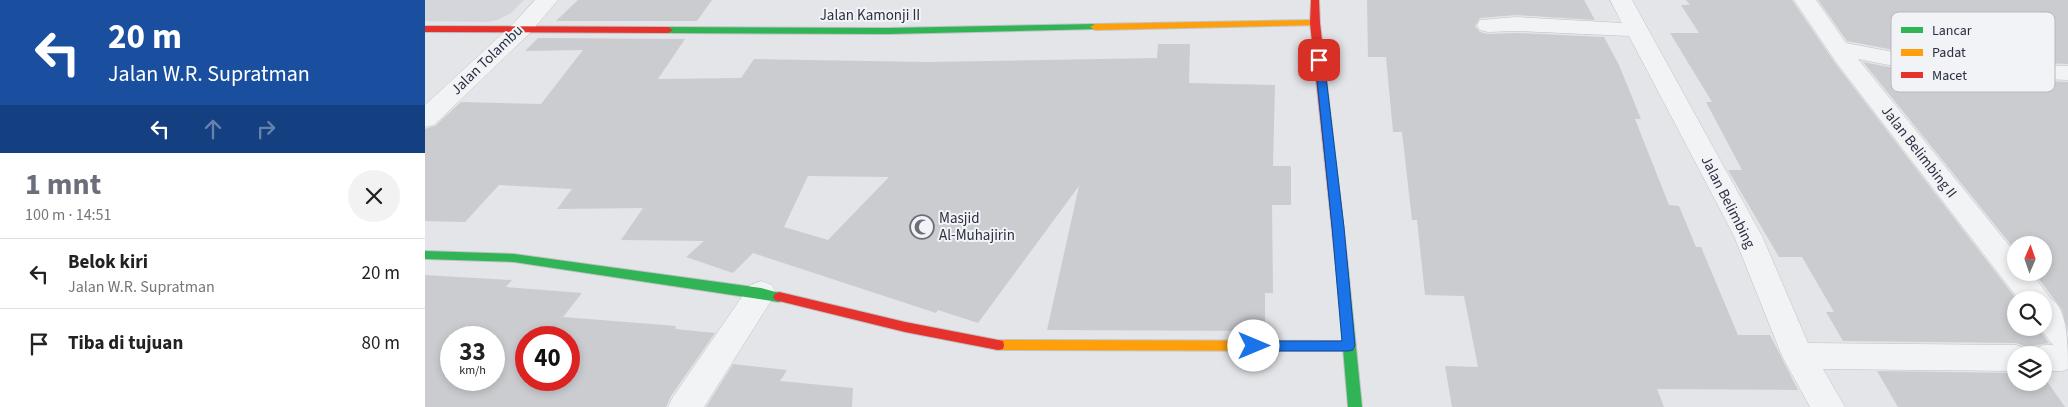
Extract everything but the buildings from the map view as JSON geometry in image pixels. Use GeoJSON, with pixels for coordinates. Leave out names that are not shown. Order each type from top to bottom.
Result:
{"type":"FeatureCollection","features":[{"type":"Feature","properties":{"kind":"street","name":"Jalan Tolambu"},"geometry":{"type":"LineString","coordinates":[[425,119],[521,29],[547,0]]}},
{"type":"Feature","properties":{"kind":"street"},"geometry":{"type":"LineString","coordinates":[[1315,0],[1315,23],[1338,227],[1355,407]]}},
{"type":"Feature","properties":{"kind":"street","name":"Jalan Belimbing"},"geometry":{"type":"LineString","coordinates":[[1621,0],[1748,236],[1798,356],[1829,407]]}},
{"type":"Feature","properties":{"kind":"street","name":"Jalan Belimbing II"},"geometry":{"type":"LineString","coordinates":[[1805,0],[1838,48],[2029,291]]}},
{"type":"Feature","properties":{"kind":"street","name":"Jalan Kamonji II"},"geometry":{"type":"LineString","coordinates":[[425,29],[888,31],[1315,23]]}},
{"type":"Feature","properties":{"kind":"street"},"geometry":{"type":"LineString","coordinates":[[1488,25],[1636,30]]}},
{"type":"Feature","properties":{"kind":"street"},"geometry":{"type":"LineString","coordinates":[[1838,48],[1891,58]]}},
{"type":"Feature","properties":{"kind":"street"},"geometry":{"type":"LineString","coordinates":[[2055,72],[2068,73]]}},
{"type":"Feature","properties":{"kind":"street"},"geometry":{"type":"LineString","coordinates":[[425,255],[514,258],[761,293],[905,327],[997,345],[1349,346]]}},
{"type":"Feature","properties":{"kind":"street"},"geometry":{"type":"LineString","coordinates":[[685,407],[761,293]]}},
{"type":"Feature","properties":{"kind":"street"},"geometry":{"type":"LineString","coordinates":[[2052,320],[2068,341]]}},
{"type":"Feature","properties":{"kind":"street"},"geometry":{"type":"LineString","coordinates":[[2052,358],[2062,358],[2068,354]]}},
{"type":"Feature","properties":{"kind":"street"},"geometry":{"type":"LineString","coordinates":[[1798,356],[2007,358]]}},
{"type":"Feature","properties":{"kind":"shaded area"},"geometry":{"type":"Polygon","coordinates":[[[425,0],[524,0],[511,13],[498,20],[487,22],[425,21],[425,0]]]}},
{"type":"Feature","properties":{"kind":"traffic: fast"},"geometry":{"type":"LineString","coordinates":[[668,30],[888,31],[1095,27]]}},
{"type":"Feature","properties":{"kind":"traffic: fast"},"geometry":{"type":"LineString","coordinates":[[425,255],[514,258],[779,297]]}},
{"type":"Feature","properties":{"kind":"traffic: fast"},"geometry":{"type":"LineString","coordinates":[[1342,267],[1355,407]]}},
{"type":"Feature","properties":{"kind":"traffic: slow"},"geometry":{"type":"LineString","coordinates":[[1095,27],[1315,23]]}},
{"type":"Feature","properties":{"kind":"traffic: slow"},"geometry":{"type":"LineString","coordinates":[[998,345],[1349,346]]}},
{"type":"Feature","properties":{"kind":"traffic: jam"},"geometry":{"type":"LineString","coordinates":[[1315,0],[1315,23],[1342,267]]}},
{"type":"Feature","properties":{"kind":"traffic: jam"},"geometry":{"type":"LineString","coordinates":[[425,29],[668,30]]}},
{"type":"Feature","properties":{"kind":"traffic: jam"},"geometry":{"type":"LineString","coordinates":[[779,297],[905,327],[998,345]]}},
{"type":"Feature","properties":{"kind":"place","name":"Masjid Al-Muhajirin"},"geometry":{"type":"Point","coordinates":[922,227]}},
{"type":"Feature","properties":{"kind":"route"},"geometry":{"type":"LineString","coordinates":[[1254,346],[1349,346],[1319,60]]}}]}
